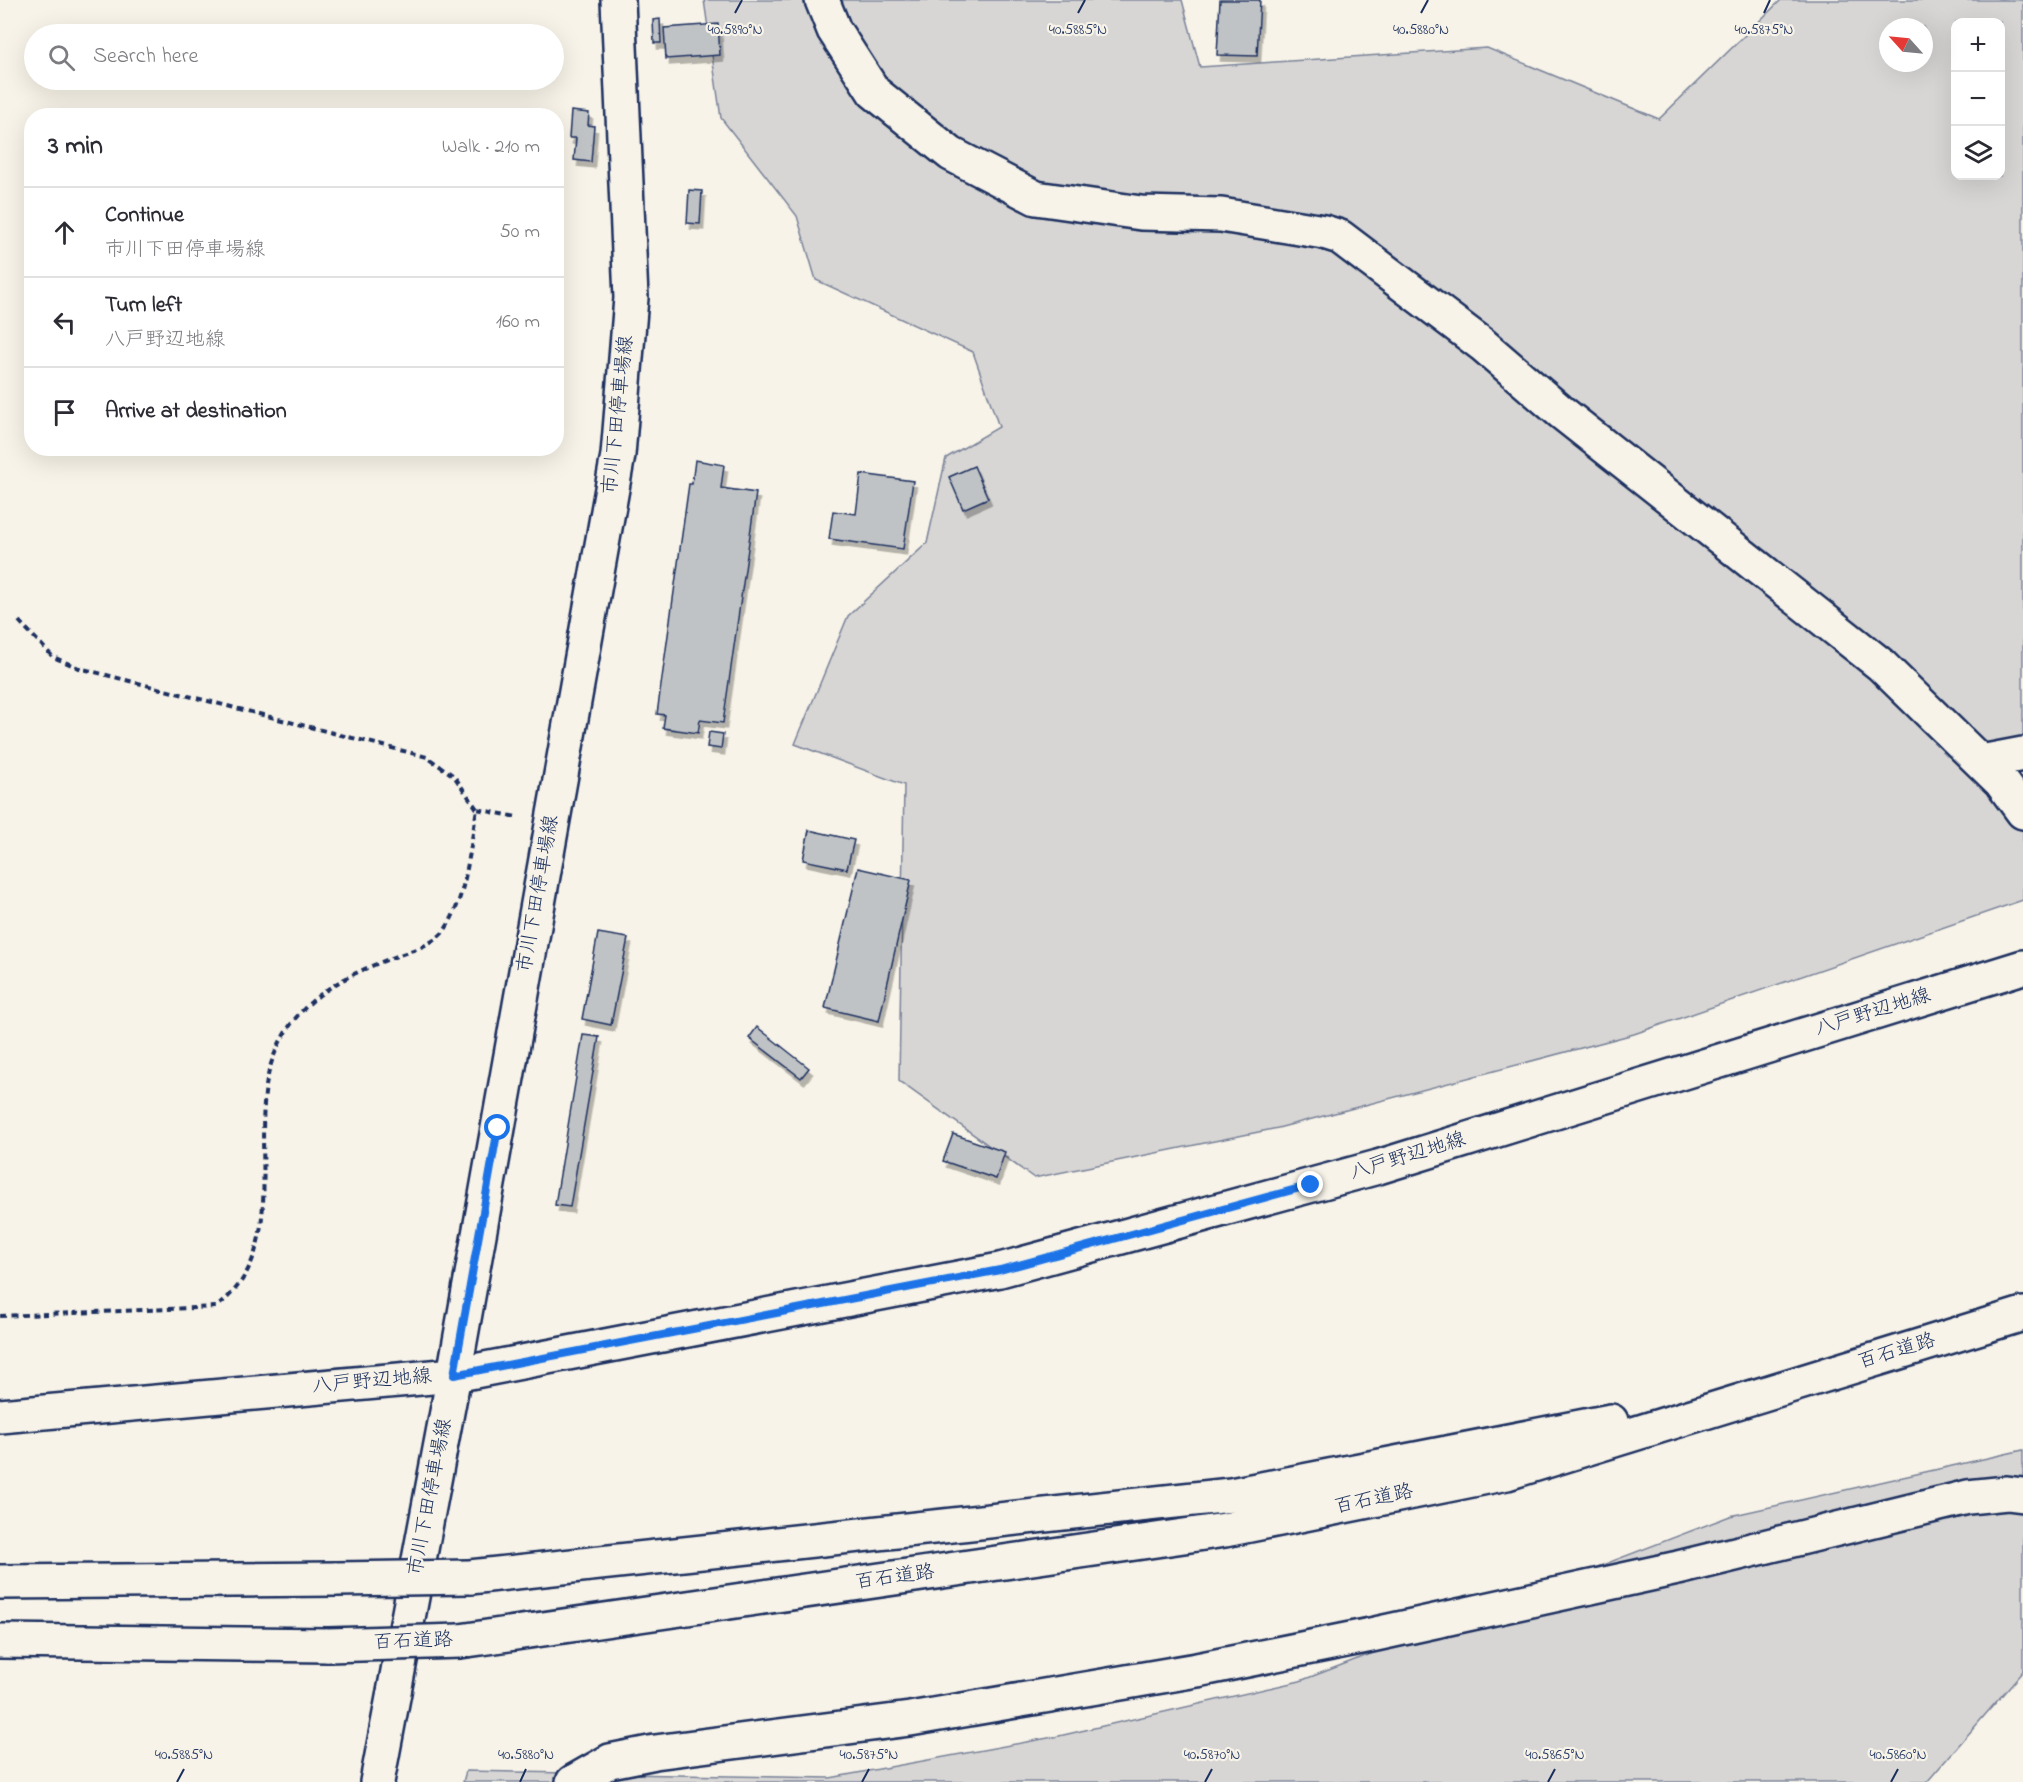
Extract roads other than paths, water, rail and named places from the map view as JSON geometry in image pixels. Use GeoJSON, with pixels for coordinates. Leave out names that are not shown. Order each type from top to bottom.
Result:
{"type":"FeatureCollection","features":[{"type":"Feature","properties":{"kind":"main road","name":"市川下田停車場線"},"geometry":{"type":"LineString","coordinates":[[377,1782],[454,1375],[618,455],[630,309],[618,0]]}},
{"type":"Feature","properties":{"kind":"main road"},"geometry":{"type":"LineString","coordinates":[[822,0],[834,30],[874,92],[951,154],[1036,198],[1141,213],[1221,215],[1324,232],[1340,237],[1483,345],[1561,412],[1880,664],[1991,772],[2023,812]]}},
{"type":"Feature","properties":{"kind":"main road"},"geometry":{"type":"LineString","coordinates":[[1991,772],[2023,754]]}},
{"type":"Feature","properties":{"kind":"main road","name":"八戸野辺地線"},"geometry":{"type":"LineString","coordinates":[[0,1416],[454,1375],[1000,1270],[1378,1167],[2023,967]]}},
{"type":"Feature","properties":{"kind":"main road","name":"百石道路"},"geometry":{"type":"LineString","coordinates":[[0,1641],[328,1645],[460,1641],[1225,1530],[1507,1473],[1772,1389],[2023,1314]]}},
{"type":"Feature","properties":{"kind":"main road","name":"百石道路"},"geometry":{"type":"LineString","coordinates":[[0,1581],[470,1577],[1231,1495],[1772,1389]]}},
{"type":"Feature","properties":{"kind":"main road"},"geometry":{"type":"LineString","coordinates":[[573,1782],[610,1761],[644,1754],[910,1719],[1197,1670],[1678,1568],[1968,1497],[2007,1493],[2023,1495]]}}]}
